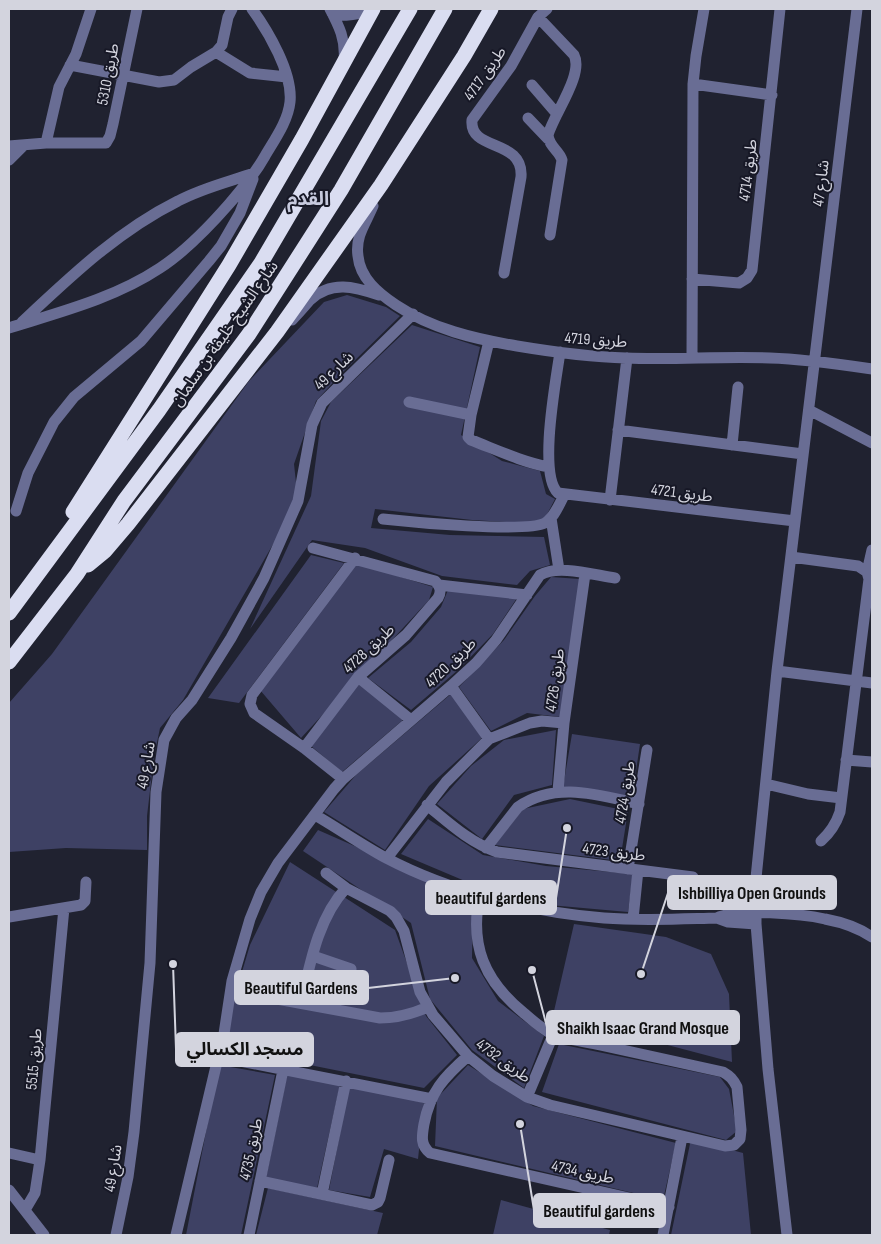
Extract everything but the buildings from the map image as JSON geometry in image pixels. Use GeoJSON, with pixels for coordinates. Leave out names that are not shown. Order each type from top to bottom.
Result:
{"type":"FeatureCollection","features":[{"type":"Feature","properties":{"kind":"highway"},"geometry":{"type":"LineString","coordinates":[[11,610],[229,264],[302,139],[371,9]]}},
{"type":"Feature","properties":{"kind":"highway","name":"شارع الشيخ خليفة بن سلمان"},"geometry":{"type":"LineString","coordinates":[[11,610],[159,410],[261,263],[410,9]]}},
{"type":"Feature","properties":{"kind":"highway","name":"شارع الشيخ خليفة بن سلمان"},"geometry":{"type":"LineString","coordinates":[[9,662],[77,574],[124,501],[249,334],[341,190],[445,9]]}},
{"type":"Feature","properties":{"kind":"highway"},"geometry":{"type":"LineString","coordinates":[[77,574],[105,551],[117,538],[277,332],[381,185],[464,56],[491,9]]}},
{"type":"Feature","properties":{"kind":"street"},"geometry":{"type":"LineString","coordinates":[[9,146],[46,143],[59,87],[76,54],[91,9]]}},
{"type":"Feature","properties":{"kind":"street","name":"طريق 5310"},"geometry":{"type":"LineString","coordinates":[[46,143],[104,144],[110,136],[137,9]]}},
{"type":"Feature","properties":{"kind":"street"},"geometry":{"type":"LineString","coordinates":[[70,65],[159,82],[174,80],[216,52],[225,36],[228,17],[232,9]]}},
{"type":"Feature","properties":{"kind":"street"},"geometry":{"type":"LineString","coordinates":[[16,511],[28,473],[54,422],[74,397],[142,341],[210,261],[240,213],[255,173],[288,112],[290,101],[287,77],[273,43],[252,9]]}},
{"type":"Feature","properties":{"kind":"street"},"geometry":{"type":"LineString","coordinates":[[331,11],[340,15],[356,15],[371,9]]}},
{"type":"Feature","properties":{"kind":"street","name":"طريق 4717"},"geometry":{"type":"LineString","coordinates":[[504,273],[521,177],[521,166],[511,152],[479,137],[474,131],[472,123],[476,114],[511,66],[538,17],[547,9]]}},
{"type":"Feature","properties":{"kind":"street"},"geometry":{"type":"LineString","coordinates":[[692,358],[694,84],[696,56],[704,9]]}},
{"type":"Feature","properties":{"kind":"street","name":"طريق 4714"},"geometry":{"type":"LineString","coordinates":[[692,279],[739,282],[747,278],[752,270],[780,9]]}},
{"type":"Feature","properties":{"kind":"street","name":"شارع 47"},"geometry":{"type":"LineString","coordinates":[[787,1235],[768,1069],[756,918],[759,844],[777,671],[857,9]]}},
{"type":"Feature","properties":{"kind":"street"},"geometry":{"type":"LineString","coordinates":[[331,11],[342,31],[345,52],[344,62]]}},
{"type":"Feature","properties":{"kind":"street"},"geometry":{"type":"LineString","coordinates":[[538,17],[574,55],[576,62],[575,74],[548,139]]}},
{"type":"Feature","properties":{"kind":"street"},"geometry":{"type":"LineString","coordinates":[[216,52],[250,73],[287,77]]}},
{"type":"Feature","properties":{"kind":"street"},"geometry":{"type":"LineString","coordinates":[[694,84],[772,95]]}},
{"type":"Feature","properties":{"kind":"street"},"geometry":{"type":"LineString","coordinates":[[532,85],[557,114]]}},
{"type":"Feature","properties":{"kind":"street"},"geometry":{"type":"LineString","coordinates":[[528,118],[562,157],[550,235]]}},
{"type":"Feature","properties":{"kind":"street"},"geometry":{"type":"LineString","coordinates":[[9,160],[24,146]]}},
{"type":"Feature","properties":{"kind":"street"},"geometry":{"type":"LineString","coordinates":[[14,326],[127,287],[160,268],[190,246],[255,173]]}},
{"type":"Feature","properties":{"kind":"street"},"geometry":{"type":"LineString","coordinates":[[14,326],[82,266],[122,235],[179,200],[255,173]]}},
{"type":"Feature","properties":{"kind":"street","name":"طريق 4719"},"geometry":{"type":"LineString","coordinates":[[381,185],[359,235],[358,256],[365,276],[386,298]]}},
{"type":"Feature","properties":{"kind":"street","name":"طريق 4719"},"geometry":{"type":"LineString","coordinates":[[277,332],[294,319],[316,295],[333,288],[351,286],[386,298],[413,314],[444,328],[489,342],[560,352],[627,358],[750,357],[815,361],[872,369]]}},
{"type":"Feature","properties":{"kind":"street","name":"شارع 49"},"geometry":{"type":"LineString","coordinates":[[116,1235],[128,1177],[134,1132],[150,963],[156,792],[164,740],[176,718],[192,700],[231,638],[264,578],[298,501],[312,425],[322,402],[413,314]]}},
{"type":"Feature","properties":{"kind":"street"},"geometry":{"type":"LineString","coordinates":[[489,342],[468,434],[471,440],[531,464],[549,468]]}},
{"type":"Feature","properties":{"kind":"street"},"geometry":{"type":"LineString","coordinates":[[383,519],[422,523],[522,527],[542,524],[551,518],[564,494],[558,493],[553,488],[549,468],[548,445],[560,352]]}},
{"type":"Feature","properties":{"kind":"street"},"geometry":{"type":"LineString","coordinates":[[610,500],[627,358]]}},
{"type":"Feature","properties":{"kind":"street"},"geometry":{"type":"LineString","coordinates":[[732,445],[738,387]]}},
{"type":"Feature","properties":{"kind":"street"},"geometry":{"type":"LineString","coordinates":[[409,402],[471,415]]}},
{"type":"Feature","properties":{"kind":"street"},"geometry":{"type":"LineString","coordinates":[[809,410],[872,443]]}},
{"type":"Feature","properties":{"kind":"street"},"geometry":{"type":"LineString","coordinates":[[618,430],[804,454]]}},
{"type":"Feature","properties":{"kind":"street","name":"طريق 4721"},"geometry":{"type":"LineString","coordinates":[[564,494],[795,521]]}},
{"type":"Feature","properties":{"kind":"street"},"geometry":{"type":"LineString","coordinates":[[551,518],[559,570],[615,578]]}},
{"type":"Feature","properties":{"kind":"street"},"geometry":{"type":"LineString","coordinates":[[313,548],[435,581],[439,585],[526,595]]}},
{"type":"Feature","properties":{"kind":"street"},"geometry":{"type":"LineString","coordinates":[[821,841],[829,833],[840,812],[856,682],[870,599],[867,572],[872,550]]}},
{"type":"Feature","properties":{"kind":"street"},"geometry":{"type":"LineString","coordinates":[[791,557],[858,566],[867,572]]}},
{"type":"Feature","properties":{"kind":"street"},"geometry":{"type":"LineString","coordinates":[[343,779],[304,748],[254,713],[250,699],[355,558]]}},
{"type":"Feature","properties":{"kind":"street","name":"طريق 4720"},"geometry":{"type":"LineString","coordinates":[[176,1235],[217,1062],[226,1056],[222,1047],[232,981],[261,892],[278,863],[343,779],[476,663],[496,640],[540,575],[549,571],[559,570]]}},
{"type":"Feature","properties":{"kind":"street","name":"طريق 4726"},"geometry":{"type":"LineString","coordinates":[[558,791],[564,723],[585,574]]}},
{"type":"Feature","properties":{"kind":"street","name":"طريق 4728"},"geometry":{"type":"LineString","coordinates":[[304,748],[358,677],[406,635],[438,598],[440,592],[439,585]]}},
{"type":"Feature","properties":{"kind":"street"},"geometry":{"type":"LineString","coordinates":[[777,671],[872,684]]}},
{"type":"Feature","properties":{"kind":"street"},"geometry":{"type":"LineString","coordinates":[[358,677],[411,720]]}},
{"type":"Feature","properties":{"kind":"street"},"geometry":{"type":"LineString","coordinates":[[451,686],[489,739]]}},
{"type":"Feature","properties":{"kind":"street"},"geometry":{"type":"LineString","coordinates":[[387,858],[446,782],[489,739],[530,724],[542,722],[564,723]]}},
{"type":"Feature","properties":{"kind":"street","name":"طريق 4724"},"geometry":{"type":"LineString","coordinates":[[633,920],[633,869],[646,750]]}},
{"type":"Feature","properties":{"kind":"street"},"geometry":{"type":"LineString","coordinates":[[846,760],[872,762]]}},
{"type":"Feature","properties":{"kind":"street"},"geometry":{"type":"LineString","coordinates":[[766,784],[808,794],[841,798]]}},
{"type":"Feature","properties":{"kind":"street"},"geometry":{"type":"LineString","coordinates":[[486,848],[524,802],[558,791],[588,793],[639,804]]}},
{"type":"Feature","properties":{"kind":"street","name":"طريق 4723"},"geometry":{"type":"LineString","coordinates":[[427,805],[467,838],[486,848],[509,855],[692,877]]}},
{"type":"Feature","properties":{"kind":"street"},"geometry":{"type":"LineString","coordinates":[[315,815],[387,858],[434,879],[515,904],[549,911],[633,920],[717,918],[727,915],[756,918],[805,916],[843,924],[872,937]]}},
{"type":"Feature","properties":{"kind":"street","name":"طريق 4732"},"geometry":{"type":"LineString","coordinates":[[326,873],[346,888],[390,911],[400,924],[415,976],[428,1007],[439,1023],[468,1056],[493,1076],[527,1097],[550,1105],[725,1146],[734,1145],[740,1139],[741,1130],[736,1087],[729,1075],[723,1072],[553,1035]]}},
{"type":"Feature","properties":{"kind":"street"},"geometry":{"type":"LineString","coordinates":[[9,917],[84,903],[86,882]]}},
{"type":"Feature","properties":{"kind":"street"},"geometry":{"type":"LineString","coordinates":[[301,1003],[313,956],[328,911],[346,888]]}},
{"type":"Feature","properties":{"kind":"street"},"geometry":{"type":"LineString","coordinates":[[480,894],[476,911],[475,929],[483,964],[496,985],[513,1005],[553,1035],[527,1097]]}},
{"type":"Feature","properties":{"kind":"street","name":"طريق 5515"},"geometry":{"type":"LineString","coordinates":[[24,1210],[35,1193],[40,1160],[64,908]]}},
{"type":"Feature","properties":{"kind":"street"},"geometry":{"type":"LineString","coordinates":[[313,956],[351,969]]}},
{"type":"Feature","properties":{"kind":"street"},"geometry":{"type":"LineString","coordinates":[[277,999],[380,1018],[397,1018],[413,1014],[428,1007]]}},
{"type":"Feature","properties":{"kind":"street"},"geometry":{"type":"LineString","coordinates":[[226,1056],[283,1070],[432,1098]]}},
{"type":"Feature","properties":{"kind":"street","name":"طريق 4734"},"geometry":{"type":"LineString","coordinates":[[468,1056],[443,1080],[432,1098],[426,1113],[422,1137],[425,1149],[430,1153],[669,1207]]}},
{"type":"Feature","properties":{"kind":"street","name":"طريق 4735"},"geometry":{"type":"LineString","coordinates":[[249,1235],[283,1070]]}},
{"type":"Feature","properties":{"kind":"street"},"geometry":{"type":"LineString","coordinates":[[322,1194],[346,1082]]}},
{"type":"Feature","properties":{"kind":"street"},"geometry":{"type":"LineString","coordinates":[[663,1235],[682,1137]]}},
{"type":"Feature","properties":{"kind":"street"},"geometry":{"type":"LineString","coordinates":[[9,1153],[40,1160]]}},
{"type":"Feature","properties":{"kind":"street"},"geometry":{"type":"LineString","coordinates":[[260,1181],[372,1205],[378,1202],[380,1198],[389,1160]]}},
{"type":"Feature","properties":{"kind":"street"},"geometry":{"type":"LineString","coordinates":[[9,1190],[44,1235]]}},
{"type":"Feature","properties":{"kind":"shaded area"},"geometry":{"type":"Polygon","coordinates":[[[347,295],[386,307],[400,316],[316,401],[294,464],[298,501],[183,700],[160,728],[154,757],[147,816],[147,850],[66,848],[9,852],[9,703],[52,654],[249,381],[324,302],[347,295]]]}},
{"type":"Feature","properties":{"kind":"shaded area"},"geometry":{"type":"Polygon","coordinates":[[[412,325],[480,347],[461,435],[502,461],[540,471],[546,494],[555,499],[542,524],[472,520],[375,509],[371,528],[450,535],[544,537],[550,565],[530,571],[517,585],[442,576],[365,548],[312,540],[250,629],[311,496],[321,421],[331,402],[412,325]]]}},
{"type":"Feature","properties":{"kind":"shaded area"},"geometry":{"type":"Polygon","coordinates":[[[311,555],[344,563],[239,703],[208,698],[311,555]]]}},
{"type":"Feature","properties":{"kind":"shaded area"},"geometry":{"type":"Polygon","coordinates":[[[356,563],[433,587],[429,600],[301,738],[260,690],[356,563]]]}},
{"type":"Feature","properties":{"kind":"shaded area"},"geometry":{"type":"Polygon","coordinates":[[[551,577],[580,579],[560,717],[527,713],[491,731],[459,687],[504,640],[551,577]]]}},
{"type":"Feature","properties":{"kind":"shaded area"},"geometry":{"type":"Polygon","coordinates":[[[448,590],[517,598],[493,634],[458,670],[411,710],[368,678],[411,642],[441,607],[448,590]]]}},
{"type":"Feature","properties":{"kind":"shaded area"},"geometry":{"type":"Polygon","coordinates":[[[355,681],[404,719],[342,772],[311,746],[355,681]]]}},
{"type":"Feature","properties":{"kind":"shaded area"},"geometry":{"type":"Polygon","coordinates":[[[451,694],[482,738],[429,786],[385,850],[324,812],[356,775],[451,694]]]}},
{"type":"Feature","properties":{"kind":"shaded area"},"geometry":{"type":"Polygon","coordinates":[[[556,730],[552,785],[514,795],[482,839],[437,804],[471,766],[504,740],[556,730]]]}},
{"type":"Feature","properties":{"kind":"shaded area"},"geometry":{"type":"Polygon","coordinates":[[[572,734],[640,744],[632,798],[563,787],[572,734]]]}},
{"type":"Feature","properties":{"kind":"shaded area"},"geometry":{"type":"Polygon","coordinates":[[[570,799],[628,811],[620,861],[495,845],[523,809],[570,799]]]}},
{"type":"Feature","properties":{"kind":"shaded area"},"geometry":{"type":"Polygon","coordinates":[[[428,819],[483,855],[546,866],[633,874],[628,912],[538,904],[472,884],[401,854],[428,819]]]}},
{"type":"Feature","properties":{"kind":"shaded area"},"geometry":{"type":"Polygon","coordinates":[[[318,830],[473,898],[472,958],[498,1001],[544,1036],[524,1088],[472,1050],[430,999],[411,923],[303,851],[318,830]]]}},
{"type":"Feature","properties":{"kind":"shaded area"},"geometry":{"type":"Polygon","coordinates":[[[290,862],[395,930],[426,1016],[457,1055],[424,1088],[235,1050],[224,1032],[250,945],[290,862]]]}},
{"type":"Feature","properties":{"kind":"shaded area"},"geometry":{"type":"Polygon","coordinates":[[[574,924],[666,937],[711,954],[729,994],[732,1062],[641,1038],[569,1030],[551,1024],[574,924]]]}},
{"type":"Feature","properties":{"kind":"shaded area"},"geometry":{"type":"Polygon","coordinates":[[[559,1044],[720,1077],[729,1089],[737,1131],[726,1140],[542,1092],[559,1044]]]}},
{"type":"Feature","properties":{"kind":"shaded area"},"geometry":{"type":"Polygon","coordinates":[[[219,1065],[275,1075],[241,1235],[186,1235],[219,1065]]]}},
{"type":"Feature","properties":{"kind":"shaded area"},"geometry":{"type":"Polygon","coordinates":[[[468,1065],[533,1106],[676,1143],[663,1200],[435,1146],[437,1098],[468,1065]]]}},
{"type":"Feature","properties":{"kind":"shaded area"},"geometry":{"type":"Polygon","coordinates":[[[287,1075],[340,1085],[317,1188],[266,1178],[287,1075]]]}},
{"type":"Feature","properties":{"kind":"shaded area"},"geometry":{"type":"Polygon","coordinates":[[[350,1082],[424,1103],[418,1159],[384,1149],[370,1197],[329,1190],[350,1082]]]}},
{"type":"Feature","properties":{"kind":"shaded area"},"geometry":{"type":"Polygon","coordinates":[[[691,1139],[743,1153],[751,1235],[671,1235],[691,1139]]]}},
{"type":"Feature","properties":{"kind":"shaded area"},"geometry":{"type":"Polygon","coordinates":[[[268,1188],[383,1213],[377,1235],[256,1235],[268,1188]]]}},
{"type":"Feature","properties":{"kind":"shaded area"},"geometry":{"type":"Polygon","coordinates":[[[501,1200],[610,1230],[609,1235],[493,1235],[501,1200]]]}},
{"type":"Feature","properties":{"kind":"place","name":"beautiful gardens"},"geometry":{"type":"Point","coordinates":[567,828]}},
{"type":"Feature","properties":{"kind":"place","name":"مسجد الكسالي"},"geometry":{"type":"Point","coordinates":[173,964]}},
{"type":"Feature","properties":{"kind":"place","name":"Shaikh Isaac Grand Mosque"},"geometry":{"type":"Point","coordinates":[532,970]}},
{"type":"Feature","properties":{"kind":"place","name":"Ishbilliya Open Grounds"},"geometry":{"type":"Point","coordinates":[641,974]}},
{"type":"Feature","properties":{"kind":"place","name":"Beautiful Gardens"},"geometry":{"type":"Point","coordinates":[455,978]}},
{"type":"Feature","properties":{"kind":"place","name":"Beautiful gardens"},"geometry":{"type":"Point","coordinates":[520,1124]}},
{"type":"Feature","properties":{"kind":"district","name":"القدم"},"geometry":{"type":"Point","coordinates":[308,198]}}]}
